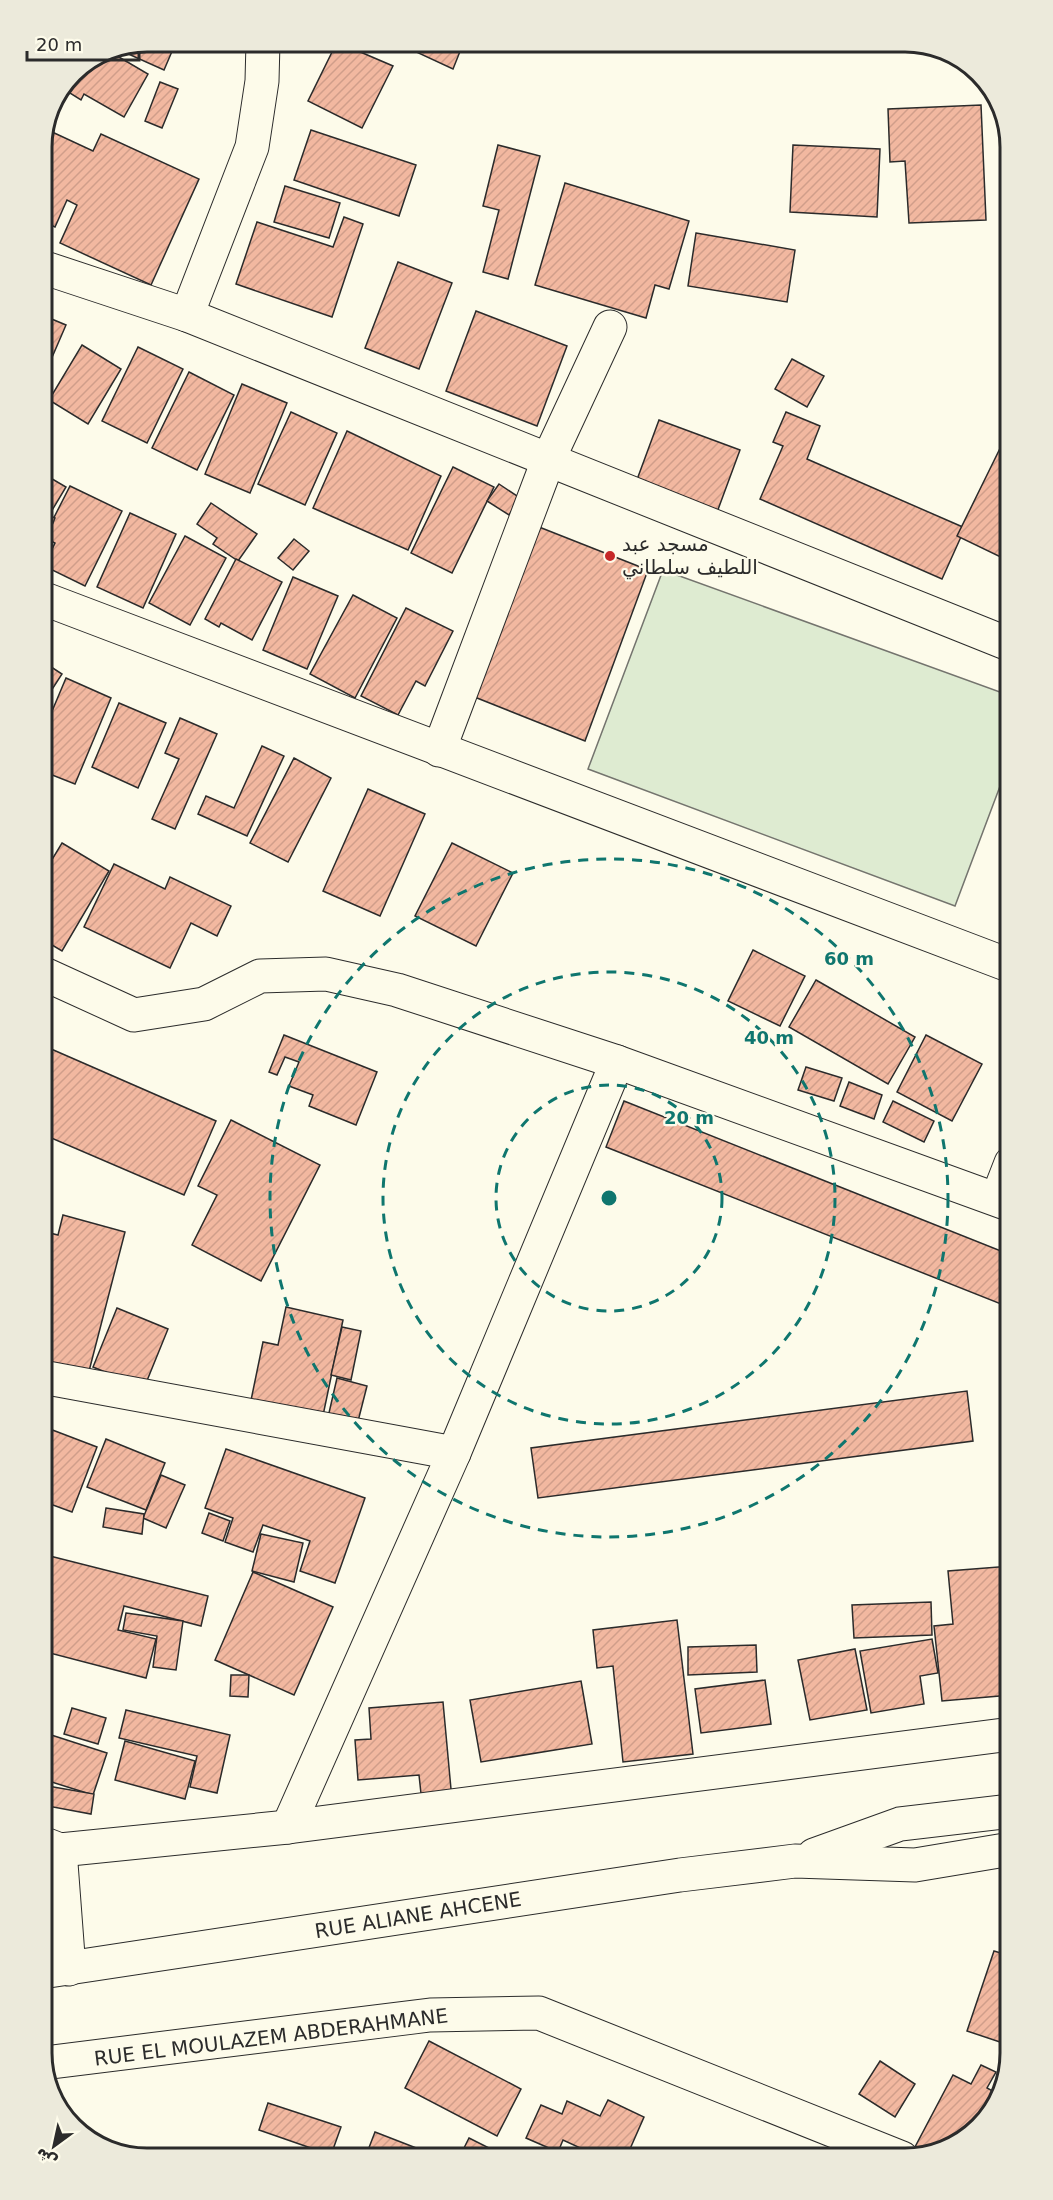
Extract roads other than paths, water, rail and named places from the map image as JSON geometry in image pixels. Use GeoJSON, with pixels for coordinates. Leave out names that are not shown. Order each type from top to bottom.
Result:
{"type":"FeatureCollection","features":[{"type":"Feature","properties":{"kind":"street"},"geometry":{"type":"LineString","coordinates":[[187,315],[252,147],[259,115],[262,52]]}},
{"type":"Feature","properties":{"kind":"street"},"geometry":{"type":"LineString","coordinates":[[53,271],[187,315],[549,458],[1000,641]]}},
{"type":"Feature","properties":{"kind":"street"},"geometry":{"type":"LineString","coordinates":[[439,750],[549,458],[610,327]]}},
{"type":"Feature","properties":{"kind":"street"},"geometry":{"type":"LineString","coordinates":[[53,602],[1000,962]]}},
{"type":"Feature","properties":{"kind":"street"},"geometry":{"type":"LineString","coordinates":[[53,978],[134,1015],[204,1004],[260,976],[326,974],[398,990],[617,1062],[1000,1201]]}},
{"type":"Feature","properties":{"kind":"street"},"geometry":{"type":"LineString","coordinates":[[288,1827],[454,1453],[617,1062]]}},
{"type":"Feature","properties":{"kind":"street"},"geometry":{"type":"LineString","coordinates":[[52,1379],[454,1453]]}},
{"type":"Feature","properties":{"kind":"street"},"geometry":{"type":"LineString","coordinates":[[52,1847],[288,1827],[1000,1735]]}},
{"type":"Feature","properties":{"kind":"street","name":"RUE ALIANE AHCENE"},"geometry":{"type":"LineString","coordinates":[[795,1861],[900,1824],[1000,1812]]}},
{"type":"Feature","properties":{"kind":"street","name":"RUE ALIANE AHCENE"},"geometry":{"type":"LineString","coordinates":[[55,1970],[680,1875],[795,1861],[915,1865],[1000,1851]]}},
{"type":"Feature","properties":{"kind":"street"},"geometry":{"type":"LineString","coordinates":[[52,1881],[55,1970]]}},
{"type":"Feature","properties":{"kind":"street","name":"RUE EL MOULAZEM ABDERAHMANE"},"geometry":{"type":"LineString","coordinates":[[53,2062],[430,2015],[539,2013],[877,2148]]}},
{"type":"Feature","properties":{"kind":"place","name":"مسجد عبد اللطيف سلطاني"},"geometry":{"type":"Point","coordinates":[610,556]}}]}
